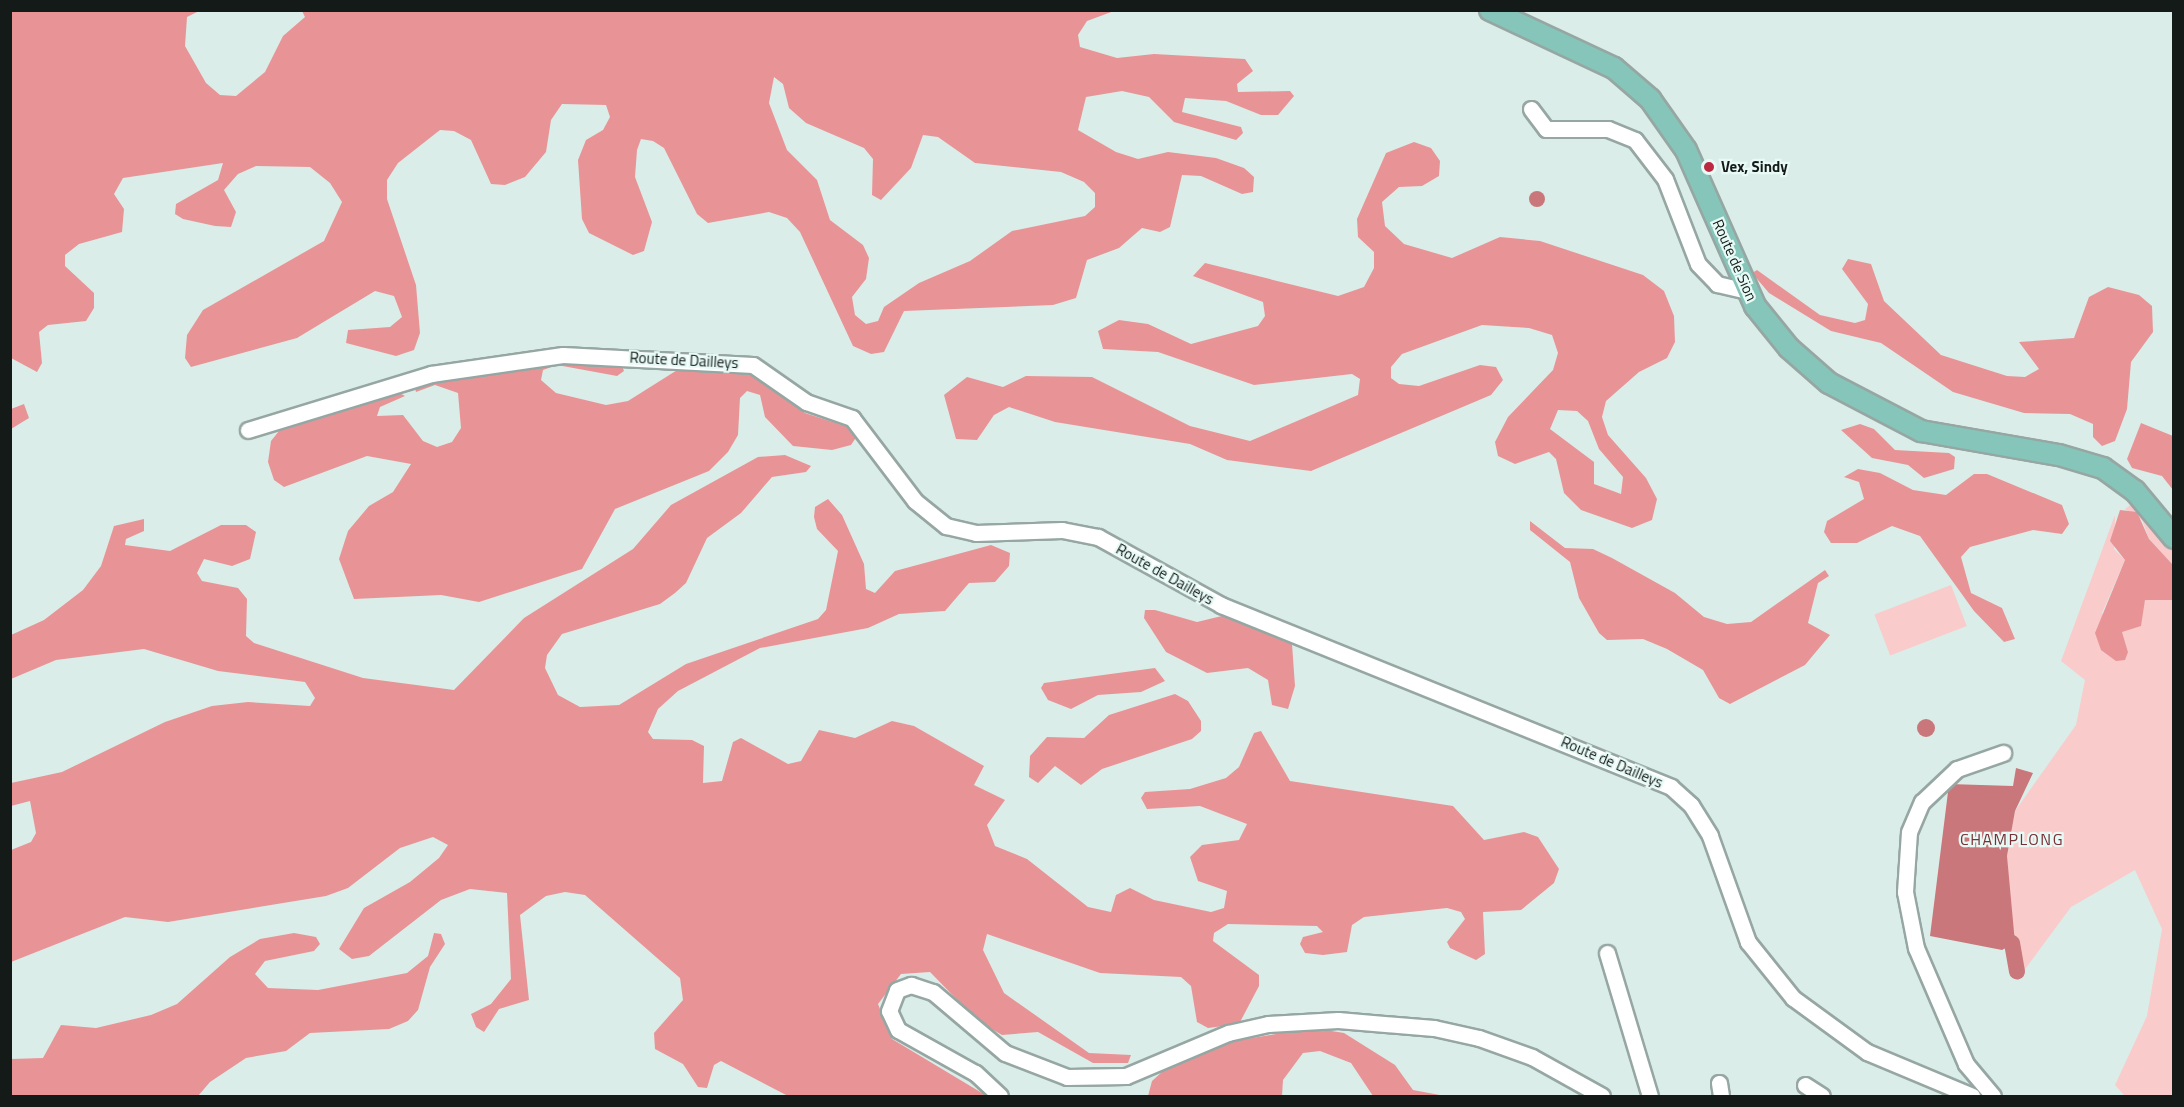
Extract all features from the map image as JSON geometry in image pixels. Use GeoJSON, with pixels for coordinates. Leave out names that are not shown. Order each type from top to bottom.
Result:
{"type":"FeatureCollection","features":[{"type":"Feature","properties":{"kind":"main road","name":"Route de Sion"},"geometry":{"type":"LineString","coordinates":[[1490,10],[1614,68],[1650,99],[1686,150],[1747,291],[1789,348],[1846,395],[1922,431],[2074,458],[2103,468],[2135,491],[2174,538]]}},
{"type":"Feature","properties":{"kind":"street"},"geometry":{"type":"LineString","coordinates":[[1531,109],[1546,129],[1608,129],[1635,140],[1665,178],[1698,264],[1717,284],[1747,291]]}},
{"type":"Feature","properties":{"kind":"street","name":"Route de Dailleys"},"geometry":{"type":"LineString","coordinates":[[248,430],[431,374],[563,355],[753,365],[806,402],[852,418],[915,501],[946,526],[976,532],[1062,530],[1098,537],[1221,604],[1671,787],[1691,805],[1710,836],[1744,935],[1793,998],[1860,1047],[1972,1096]]}},
{"type":"Feature","properties":{"kind":"street"},"geometry":{"type":"LineString","coordinates":[[1993,1096],[1966,1064],[1916,948],[1905,904],[1906,859],[1909,832],[1923,802],[1957,769],[2003,753]]}},
{"type":"Feature","properties":{"kind":"street"},"geometry":{"type":"LineString","coordinates":[[1607,953],[1650,1096]]}},
{"type":"Feature","properties":{"kind":"street"},"geometry":{"type":"LineString","coordinates":[[1000,1096],[975,1073],[897,1030],[889,1011],[897,990],[916,986],[933,992],[1005,1053],[1067,1077],[1126,1076],[1237,1030],[1330,1020],[1424,1027],[1479,1038],[1532,1058],[1599,1096]]}},
{"type":"Feature","properties":{"kind":"street"},"geometry":{"type":"LineString","coordinates":[[1805,1085],[1822,1096]]}},
{"type":"Feature","properties":{"kind":"shaded area"},"geometry":{"type":"Polygon","coordinates":[[[10,11],[199,11],[187,17],[185,46],[206,83],[220,95],[236,96],[265,72],[283,36],[305,17],[302,11],[1114,11],[1087,21],[1078,35],[1080,47],[1117,58],[1154,54],[1245,59],[1253,71],[1237,84],[1238,92],[1290,91],[1294,96],[1278,115],[1261,115],[1226,101],[1185,98],[1182,112],[1241,127],[1243,133],[1236,140],[1174,122],[1149,97],[1122,91],[1086,97],[1078,130],[1116,152],[1138,159],[1168,152],[1216,158],[1244,168],[1254,177],[1253,192],[1242,194],[1201,176],[1182,175],[1170,227],[1160,232],[1142,228],[1119,248],[1087,260],[1076,298],[1053,305],[904,311],[884,352],[871,354],[853,346],[800,232],[787,218],[769,212],[708,223],[697,214],[664,148],[653,141],[641,139],[637,150],[635,177],[652,222],[644,251],[633,255],[589,233],[582,219],[578,160],[586,140],[603,130],[610,117],[606,105],[562,104],[551,120],[546,152],[525,177],[505,185],[491,184],[471,140],[454,131],[440,130],[398,163],[387,180],[387,199],[416,285],[420,333],[414,350],[396,356],[346,343],[348,330],[390,327],[402,317],[394,296],[375,291],[297,338],[191,367],[185,358],[187,335],[203,310],[324,241],[342,202],[330,183],[310,167],[256,166],[238,174],[224,190],[236,212],[231,227],[183,219],[175,214],[176,204],[218,180],[223,163],[123,178],[114,194],[124,209],[122,232],[79,244],[65,255],[65,266],[94,293],[94,308],[86,321],[48,325],[39,332],[42,363],[37,372],[11,358],[10,11]],[[774,77],[769,103],[787,150],[817,180],[830,220],[863,245],[869,258],[866,279],[852,297],[855,315],[866,324],[878,321],[884,307],[919,283],[970,261],[1012,231],[1085,216],[1095,207],[1095,193],[1084,182],[1061,172],[975,163],[938,137],[923,135],[911,168],[881,200],[872,195],[873,159],[864,148],[806,123],[789,108],[783,84],[774,77]]]}},
{"type":"Feature","properties":{"kind":"shaded area"},"geometry":{"type":"Polygon","coordinates":[[[1414,142],[1431,148],[1440,161],[1439,176],[1422,186],[1399,187],[1382,202],[1385,226],[1404,244],[1452,258],[1500,237],[1540,241],[1643,275],[1664,291],[1674,316],[1675,342],[1667,358],[1639,372],[1606,401],[1602,417],[1608,435],[1646,478],[1657,499],[1652,520],[1632,528],[1581,510],[1564,493],[1556,459],[1549,452],[1515,464],[1498,456],[1495,442],[1508,417],[1553,370],[1558,353],[1552,335],[1529,328],[1482,325],[1402,354],[1391,367],[1391,378],[1399,384],[1419,386],[1480,365],[1496,367],[1503,380],[1491,395],[1311,471],[1227,460],[1190,444],[1055,422],[1009,407],[994,415],[977,440],[956,439],[944,395],[967,377],[1003,387],[1026,376],[1092,377],[1190,426],[1250,441],[1358,395],[1360,379],[1352,374],[1254,385],[1158,352],[1103,349],[1098,331],[1119,320],[1148,324],[1191,344],[1258,326],[1265,316],[1263,302],[1193,276],[1205,263],[1338,296],[1364,287],[1374,268],[1374,252],[1358,237],[1357,219],[1386,153],[1414,142]],[[1558,410],[1550,429],[1594,462],[1594,484],[1621,494],[1623,477],[1599,449],[1588,421],[1577,411],[1558,410]]]}},
{"type":"Feature","properties":{"kind":"shaded area"},"geometry":{"type":"Polygon","coordinates":[[[1534,191],[1540,191],[1545,199],[1543,205],[1534,207],[1529,202],[1529,196],[1534,191]]]}},
{"type":"Feature","properties":{"kind":"shaded area"},"geometry":{"type":"Polygon","coordinates":[[[1848,259],[1871,264],[1884,301],[1941,355],[2007,376],[2025,377],[2039,369],[2019,342],[2074,338],[2089,297],[2108,287],[2139,295],[2152,306],[2153,332],[2131,362],[2127,409],[2115,441],[2102,446],[2093,437],[2093,424],[2070,414],[2024,413],[1953,392],[1881,343],[1831,331],[1769,293],[1752,273],[1757,270],[1820,315],[1855,323],[1865,320],[1868,304],[1842,269],[1848,259]]]}},
{"type":"Feature","properties":{"kind":"shaded area"},"geometry":{"type":"Polygon","coordinates":[[[521,354],[566,363],[621,363],[624,371],[617,376],[557,365],[543,370],[541,380],[556,393],[606,405],[628,401],[682,367],[734,368],[753,374],[805,413],[854,429],[857,436],[851,445],[832,450],[793,446],[765,417],[760,395],[747,391],[740,398],[738,435],[728,452],[709,471],[615,509],[582,569],[479,602],[441,595],[354,599],[339,559],[348,531],[369,506],[393,492],[411,464],[367,456],[284,487],[274,480],[268,462],[271,441],[283,426],[394,390],[405,396],[380,407],[377,416],[403,415],[423,441],[437,447],[452,442],[461,428],[458,393],[435,385],[416,392],[414,385],[521,354]]]}},
{"type":"Feature","properties":{"kind":"shaded area"},"geometry":{"type":"Polygon","coordinates":[[[24,404],[29,418],[11,429],[11,409],[24,404]]]}},
{"type":"Feature","properties":{"kind":"shaded area"},"geometry":{"type":"Polygon","coordinates":[[[2141,423],[2173,436],[2173,490],[2162,476],[2132,468],[2127,459],[2141,423]]]}},
{"type":"Feature","properties":{"kind":"shaded area"},"geometry":{"type":"Polygon","coordinates":[[[1860,424],[1874,429],[1895,450],[1949,453],[1955,457],[1954,469],[1924,478],[1908,465],[1872,458],[1841,430],[1860,424]]]}},
{"type":"Feature","properties":{"kind":"shaded area"},"geometry":{"type":"Polygon","coordinates":[[[785,455],[811,466],[806,472],[772,477],[741,513],[707,538],[686,583],[675,593],[660,604],[562,634],[547,655],[545,668],[558,695],[580,707],[619,705],[686,664],[818,619],[826,610],[838,551],[817,529],[814,517],[815,507],[828,499],[842,515],[864,564],[866,589],[875,593],[895,571],[991,545],[1010,553],[1009,566],[995,582],[969,583],[945,611],[899,614],[868,628],[760,648],[678,691],[658,709],[648,732],[653,739],[692,740],[704,746],[703,783],[722,781],[733,742],[741,738],[788,764],[801,761],[819,730],[855,738],[892,721],[914,726],[984,766],[974,785],[1005,800],[987,825],[995,846],[1027,859],[1088,907],[1111,912],[1116,895],[1130,888],[1154,900],[1211,912],[1224,908],[1227,891],[1198,881],[1190,857],[1202,845],[1239,840],[1247,824],[1200,806],[1147,809],[1141,798],[1145,792],[1190,789],[1226,778],[1239,767],[1254,733],[1261,731],[1290,781],[1453,806],[1484,840],[1524,832],[1538,837],[1559,869],[1554,883],[1521,910],[1483,912],[1485,954],[1476,960],[1450,948],[1447,942],[1465,919],[1461,912],[1447,908],[1364,917],[1352,925],[1347,952],[1323,955],[1305,953],[1300,944],[1303,937],[1323,932],[1317,926],[1228,924],[1214,933],[1213,941],[1259,975],[1259,986],[1239,1024],[1208,1028],[1197,1022],[1191,986],[1181,977],[1100,973],[987,934],[983,950],[1004,993],[1089,1053],[1131,1055],[1128,1063],[1093,1063],[1038,1032],[1002,1035],[978,1021],[930,972],[901,974],[878,1004],[892,1039],[987,1096],[788,1096],[721,1061],[714,1065],[707,1088],[698,1087],[683,1064],[655,1049],[654,1033],[683,1000],[680,978],[585,895],[565,892],[546,896],[520,915],[529,1000],[499,1009],[484,1032],[476,1027],[471,1014],[491,1004],[511,979],[507,893],[470,889],[441,900],[369,956],[352,959],[339,949],[364,908],[410,882],[439,858],[448,845],[433,837],[400,848],[348,888],[326,896],[168,922],[125,917],[11,962],[11,850],[31,842],[36,833],[30,801],[11,806],[11,783],[62,772],[165,722],[212,706],[248,702],[310,706],[315,698],[305,682],[218,671],[144,649],[56,660],[11,679],[11,635],[44,620],[83,590],[101,566],[114,526],[144,519],[144,531],[126,539],[125,545],[170,551],[221,525],[246,525],[256,532],[250,559],[232,566],[204,559],[197,573],[202,581],[238,588],[247,599],[246,636],[254,643],[363,678],[454,690],[524,618],[633,549],[671,505],[758,457],[785,455]]]}},
{"type":"Feature","properties":{"kind":"shaded area"},"geometry":{"type":"Polygon","coordinates":[[[1858,469],[1880,473],[1913,490],[1946,495],[1974,474],[1987,474],[2062,505],[2069,524],[2062,534],[2033,530],[1970,547],[1961,557],[1971,593],[2002,608],[2015,639],[2004,642],[1974,611],[1920,536],[1892,526],[1857,543],[1831,543],[1824,532],[1827,521],[1864,499],[1859,482],[1844,477],[1858,469]]]}},
{"type":"Feature","properties":{"kind":"shaded area"},"geometry":{"type":"Polygon","coordinates":[[[2132,504],[2173,552],[2173,565],[2149,539],[2142,520],[2125,509],[2132,504]]]}},
{"type":"Feature","properties":{"kind":"shaded area"},"geometry":{"type":"Polygon","coordinates":[[[2120,510],[2137,512],[2149,539],[2173,565],[2174,600],[2145,600],[2141,626],[2122,632],[2128,652],[2125,660],[2116,661],[2101,650],[2095,633],[2125,560],[2110,541],[2120,510]]]}},
{"type":"Feature","properties":{"kind":"shaded area"},"geometry":{"type":"Polygon","coordinates":[[[2115,515],[2114,549],[2125,560],[2102,613],[2128,652],[2122,632],[2141,614],[2145,600],[2173,600],[2173,1096],[2125,1096],[2115,1085],[2147,1016],[2162,929],[2135,870],[2071,907],[2023,972],[2009,916],[2007,856],[2015,811],[2076,725],[2085,680],[2061,661],[2115,515]]]}},
{"type":"Feature","properties":{"kind":"shaded area"},"geometry":{"type":"Polygon","coordinates":[[[1530,521],[1565,548],[1593,549],[1675,593],[1704,617],[1727,624],[1751,622],[1825,570],[1829,576],[1818,583],[1808,623],[1830,635],[1805,665],[1730,704],[1719,698],[1703,670],[1667,649],[1643,639],[1607,640],[1599,633],[1579,598],[1570,562],[1530,530],[1530,521]]]}},
{"type":"Feature","properties":{"kind":"shaded area"},"geometry":{"type":"Polygon","coordinates":[[[1951,585],[1967,626],[1890,655],[1874,614],[1951,585]]]}},
{"type":"Feature","properties":{"kind":"shaded area"},"geometry":{"type":"Polygon","coordinates":[[[1145,610],[1155,610],[1197,622],[1230,614],[1292,644],[1295,686],[1288,709],[1272,705],[1268,680],[1248,668],[1207,673],[1166,652],[1144,618],[1145,610]]]}},
{"type":"Feature","properties":{"kind":"shaded area"},"geometry":{"type":"Polygon","coordinates":[[[1155,668],[1165,681],[1141,692],[1098,695],[1071,709],[1048,700],[1041,688],[1044,683],[1155,668]]]}},
{"type":"Feature","properties":{"kind":"shaded area"},"geometry":{"type":"Polygon","coordinates":[[[1175,694],[1188,701],[1201,721],[1201,731],[1192,739],[1102,769],[1081,785],[1055,766],[1038,783],[1029,777],[1030,756],[1047,737],[1084,738],[1109,715],[1175,694]]]}},
{"type":"Feature","properties":{"kind":"shaded area"},"geometry":{"type":"Polygon","coordinates":[[[1926,719],[1932,722],[1935,728],[1932,734],[1926,737],[1920,734],[1917,728],[1920,722],[1926,719]]]}},
{"type":"Feature","properties":{"kind":"shaded area"},"geometry":{"type":"Polygon","coordinates":[[[2016,768],[2033,773],[2015,811],[2007,856],[2015,943],[2002,950],[1930,936],[1949,784],[2013,786],[2016,768]]]}},
{"type":"Feature","properties":{"kind":"shaded area"},"geometry":{"type":"Polygon","coordinates":[[[294,933],[316,937],[320,944],[314,951],[265,961],[255,974],[268,988],[318,990],[407,973],[428,956],[434,933],[441,934],[445,944],[430,967],[418,1010],[408,1021],[389,1029],[310,1033],[286,1051],[246,1058],[210,1082],[198,1096],[11,1096],[11,1059],[43,1058],[61,1025],[96,1028],[151,1015],[177,1004],[230,957],[260,939],[294,933]]]}},
{"type":"Feature","properties":{"kind":"shaded area"},"geometry":{"type":"Polygon","coordinates":[[[1313,1028],[1344,1033],[1395,1065],[1413,1090],[1445,1096],[1373,1096],[1351,1063],[1320,1051],[1303,1053],[1283,1080],[1282,1096],[1148,1096],[1152,1081],[1173,1062],[1233,1041],[1313,1028]]]}},
{"type":"Feature","properties":{"kind":"waterway"},"geometry":{"type":"LineString","coordinates":[[2012,943],[2017,972]]}},
{"type":"Feature","properties":{"kind":"place","name":"Vex, Sindy"},"geometry":{"type":"Point","coordinates":[1709,167]}},
{"type":"Feature","properties":{"kind":"district","name":"CHAMPLONG"},"geometry":{"type":"Point","coordinates":[2012,839]}}]}
